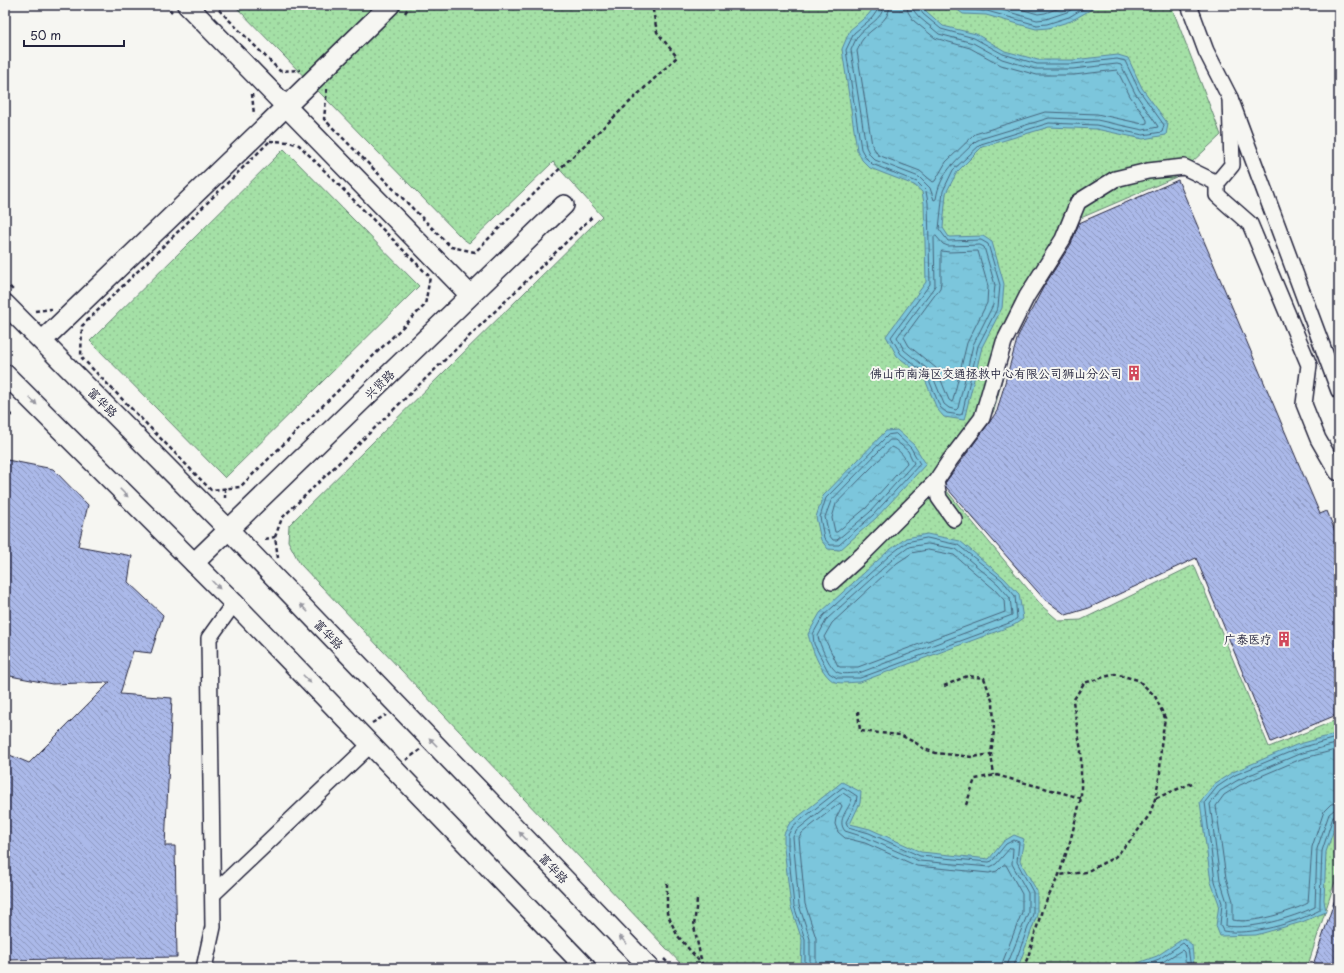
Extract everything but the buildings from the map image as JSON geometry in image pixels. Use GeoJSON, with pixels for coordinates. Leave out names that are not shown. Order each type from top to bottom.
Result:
{"type":"FeatureCollection","features":[{"type":"Feature","properties":{"kind":"street"},"geometry":{"type":"LineString","coordinates":[[1189,5],[1206,51],[1230,98],[1339,391]]}},
{"type":"Feature","properties":{"kind":"street"},"geometry":{"type":"LineString","coordinates":[[181,10],[286,107],[470,295]]}},
{"type":"Feature","properties":{"kind":"street"},"geometry":{"type":"LineString","coordinates":[[42,341],[286,107],[396,10]]}},
{"type":"Feature","properties":{"kind":"street"},"geometry":{"type":"LineString","coordinates":[[1230,98],[1232,165],[1217,182],[1217,195],[1250,224],[1309,365],[1304,404],[1318,439],[1339,473]]}},
{"type":"Feature","properties":{"kind":"street"},"geometry":{"type":"LineString","coordinates":[[832,582],[862,555],[936,481],[982,418],[1004,342],[1027,296],[1063,239],[1078,202],[1115,179],[1148,171],[1184,167],[1217,182]]}},
{"type":"Feature","properties":{"kind":"street","name":"兴贤路"},"geometry":{"type":"LineString","coordinates":[[194,563],[564,205]]}},
{"type":"Feature","properties":{"kind":"street","name":"富华路"},"geometry":{"type":"LineString","coordinates":[[10,298],[42,341],[656,962]]}},
{"type":"Feature","properties":{"kind":"street"},"geometry":{"type":"LineString","coordinates":[[5,374],[234,603],[586,968]]}},
{"type":"Feature","properties":{"kind":"street"},"geometry":{"type":"LineString","coordinates":[[936,481],[939,498],[954,519]]}},
{"type":"Feature","properties":{"kind":"street"},"geometry":{"type":"LineString","coordinates":[[204,968],[213,927],[209,638],[234,603]]}},
{"type":"Feature","properties":{"kind":"street"},"geometry":{"type":"LineString","coordinates":[[213,894],[370,745]]}},
{"type":"Feature","properties":{"kind":"path"},"geometry":{"type":"LineString","coordinates":[[165,5],[181,10]]}},
{"type":"Feature","properties":{"kind":"path"},"geometry":{"type":"LineString","coordinates":[[214,5],[280,71],[303,70]]}},
{"type":"Feature","properties":{"kind":"path"},"geometry":{"type":"LineString","coordinates":[[396,10],[410,5]]}},
{"type":"Feature","properties":{"kind":"path"},"geometry":{"type":"LineString","coordinates":[[327,87],[324,119],[451,247],[475,252],[677,57],[657,32],[652,5]]}},
{"type":"Feature","properties":{"kind":"path"},"geometry":{"type":"LineString","coordinates":[[252,93],[254,118]]}},
{"type":"Feature","properties":{"kind":"path"},"geometry":{"type":"LineString","coordinates":[[270,141],[289,142],[299,145],[430,277],[425,305],[240,487],[225,488],[211,490],[81,357],[82,326],[270,141]]}},
{"type":"Feature","properties":{"kind":"path"},"geometry":{"type":"LineString","coordinates":[[279,563],[275,537],[282,518],[592,217]]}},
{"type":"Feature","properties":{"kind":"path"},"geometry":{"type":"LineString","coordinates":[[5,282],[10,298]]}},
{"type":"Feature","properties":{"kind":"path"},"geometry":{"type":"LineString","coordinates":[[33,312],[55,308]]}},
{"type":"Feature","properties":{"kind":"path"},"geometry":{"type":"LineString","coordinates":[[5,408],[12,416]]}},
{"type":"Feature","properties":{"kind":"path"},"geometry":{"type":"LineString","coordinates":[[225,488],[225,498]]}},
{"type":"Feature","properties":{"kind":"path"},"geometry":{"type":"LineString","coordinates":[[265,539],[275,537]]}},
{"type":"Feature","properties":{"kind":"path"},"geometry":{"type":"LineString","coordinates":[[1023,968],[1028,957],[1042,910],[1059,874],[1070,842],[1081,798],[1081,751],[1073,701],[1084,683],[1115,674],[1138,680],[1155,696],[1165,718],[1161,745],[1160,773],[1155,799],[1150,814],[1131,840],[1115,857],[1086,872],[1059,874]]}},
{"type":"Feature","properties":{"kind":"path"},"geometry":{"type":"LineString","coordinates":[[944,686],[967,676],[984,678],[993,703],[994,731],[991,754],[994,775]]}},
{"type":"Feature","properties":{"kind":"path"},"geometry":{"type":"LineString","coordinates":[[858,711],[860,731],[900,735],[924,749],[936,753],[973,757],[991,754]]}},
{"type":"Feature","properties":{"kind":"path"},"geometry":{"type":"LineString","coordinates":[[370,724],[387,714]]}},
{"type":"Feature","properties":{"kind":"path"},"geometry":{"type":"LineString","coordinates":[[405,761],[420,750]]}},
{"type":"Feature","properties":{"kind":"path"},"geometry":{"type":"LineString","coordinates":[[966,804],[975,779],[994,775],[1081,798]]}},
{"type":"Feature","properties":{"kind":"path"},"geometry":{"type":"LineString","coordinates":[[1155,799],[1195,782]]}},
{"type":"Feature","properties":{"kind":"path"},"geometry":{"type":"LineString","coordinates":[[667,883],[667,913],[677,936],[705,968]]}},
{"type":"Feature","properties":{"kind":"path"},"geometry":{"type":"LineString","coordinates":[[697,900],[694,926],[703,965]]}},
{"type":"Feature","properties":{"kind":"path"},"geometry":{"type":"LineString","coordinates":[[656,962],[673,968]]}},
{"type":"Feature","properties":{"kind":"green space"},"geometry":{"type":"Polygon","coordinates":[[[234,5],[1171,5],[1221,135],[1176,177],[1076,220],[1014,332],[994,411],[941,480],[941,484],[1042,606],[1059,621],[1081,620],[1194,565],[1269,747],[1339,719],[1339,869],[1307,968],[685,968],[300,564],[288,541],[289,525],[602,216],[553,162],[469,243],[462,238],[234,5]]]}},
{"type":"Feature","properties":{"kind":"green space"},"geometry":{"type":"Polygon","coordinates":[[[284,149],[419,286],[225,478],[90,341],[284,149]]]}},
{"type":"Feature","properties":{"kind":"water"},"geometry":{"type":"Polygon","coordinates":[[[876,5],[921,5],[943,26],[976,34],[1005,51],[1038,60],[1073,60],[1118,55],[1128,58],[1142,88],[1168,124],[1166,135],[1143,139],[1096,129],[1049,127],[982,147],[957,172],[946,193],[943,228],[949,237],[983,236],[992,242],[1004,284],[1002,308],[982,347],[964,420],[944,417],[937,409],[924,377],[897,356],[886,336],[926,282],[924,203],[922,192],[914,185],[870,168],[862,160],[857,150],[842,49],[850,30],[868,15],[876,5]]]}},
{"type":"Feature","properties":{"kind":"water"},"geometry":{"type":"Polygon","coordinates":[[[951,5],[1094,5],[1092,9],[1071,21],[1048,28],[1036,29],[986,15],[963,14],[951,5]]]}},
{"type":"Feature","properties":{"kind":"water"},"geometry":{"type":"Polygon","coordinates":[[[897,430],[914,445],[926,464],[876,518],[840,550],[828,549],[821,540],[816,517],[823,496],[886,431],[897,430]]]}},
{"type":"Feature","properties":{"kind":"water"},"geometry":{"type":"Polygon","coordinates":[[[927,534],[960,541],[1004,578],[1019,594],[1023,619],[1014,625],[860,682],[838,683],[830,679],[818,661],[808,634],[820,613],[887,552],[906,538],[927,534]]]}},
{"type":"Feature","properties":{"kind":"water"},"geometry":{"type":"Polygon","coordinates":[[[1339,733],[1339,815],[1326,852],[1324,900],[1326,912],[1302,922],[1256,935],[1220,936],[1216,926],[1219,904],[1211,882],[1200,802],[1214,784],[1233,772],[1296,745],[1339,733]]]}},
{"type":"Feature","properties":{"kind":"water"},"geometry":{"type":"Polygon","coordinates":[[[842,782],[861,792],[860,803],[850,824],[870,829],[921,852],[989,859],[1004,841],[1014,835],[1024,839],[1020,861],[1037,891],[1037,915],[1020,962],[1016,968],[801,968],[802,940],[791,907],[784,848],[784,834],[789,824],[842,782]]]}},
{"type":"Feature","properties":{"kind":"water"},"geometry":{"type":"Polygon","coordinates":[[[1184,938],[1192,945],[1194,968],[1124,968],[1157,956],[1184,938]]]}},
{"type":"Feature","properties":{"kind":"place","name":"佛山市南海区交通拯救中心有限公司狮山分公司"},"geometry":{"type":"Point","coordinates":[1134,373]}},
{"type":"Feature","properties":{"kind":"place","name":"广泰医疗"},"geometry":{"type":"Point","coordinates":[1284,639]}}]}
